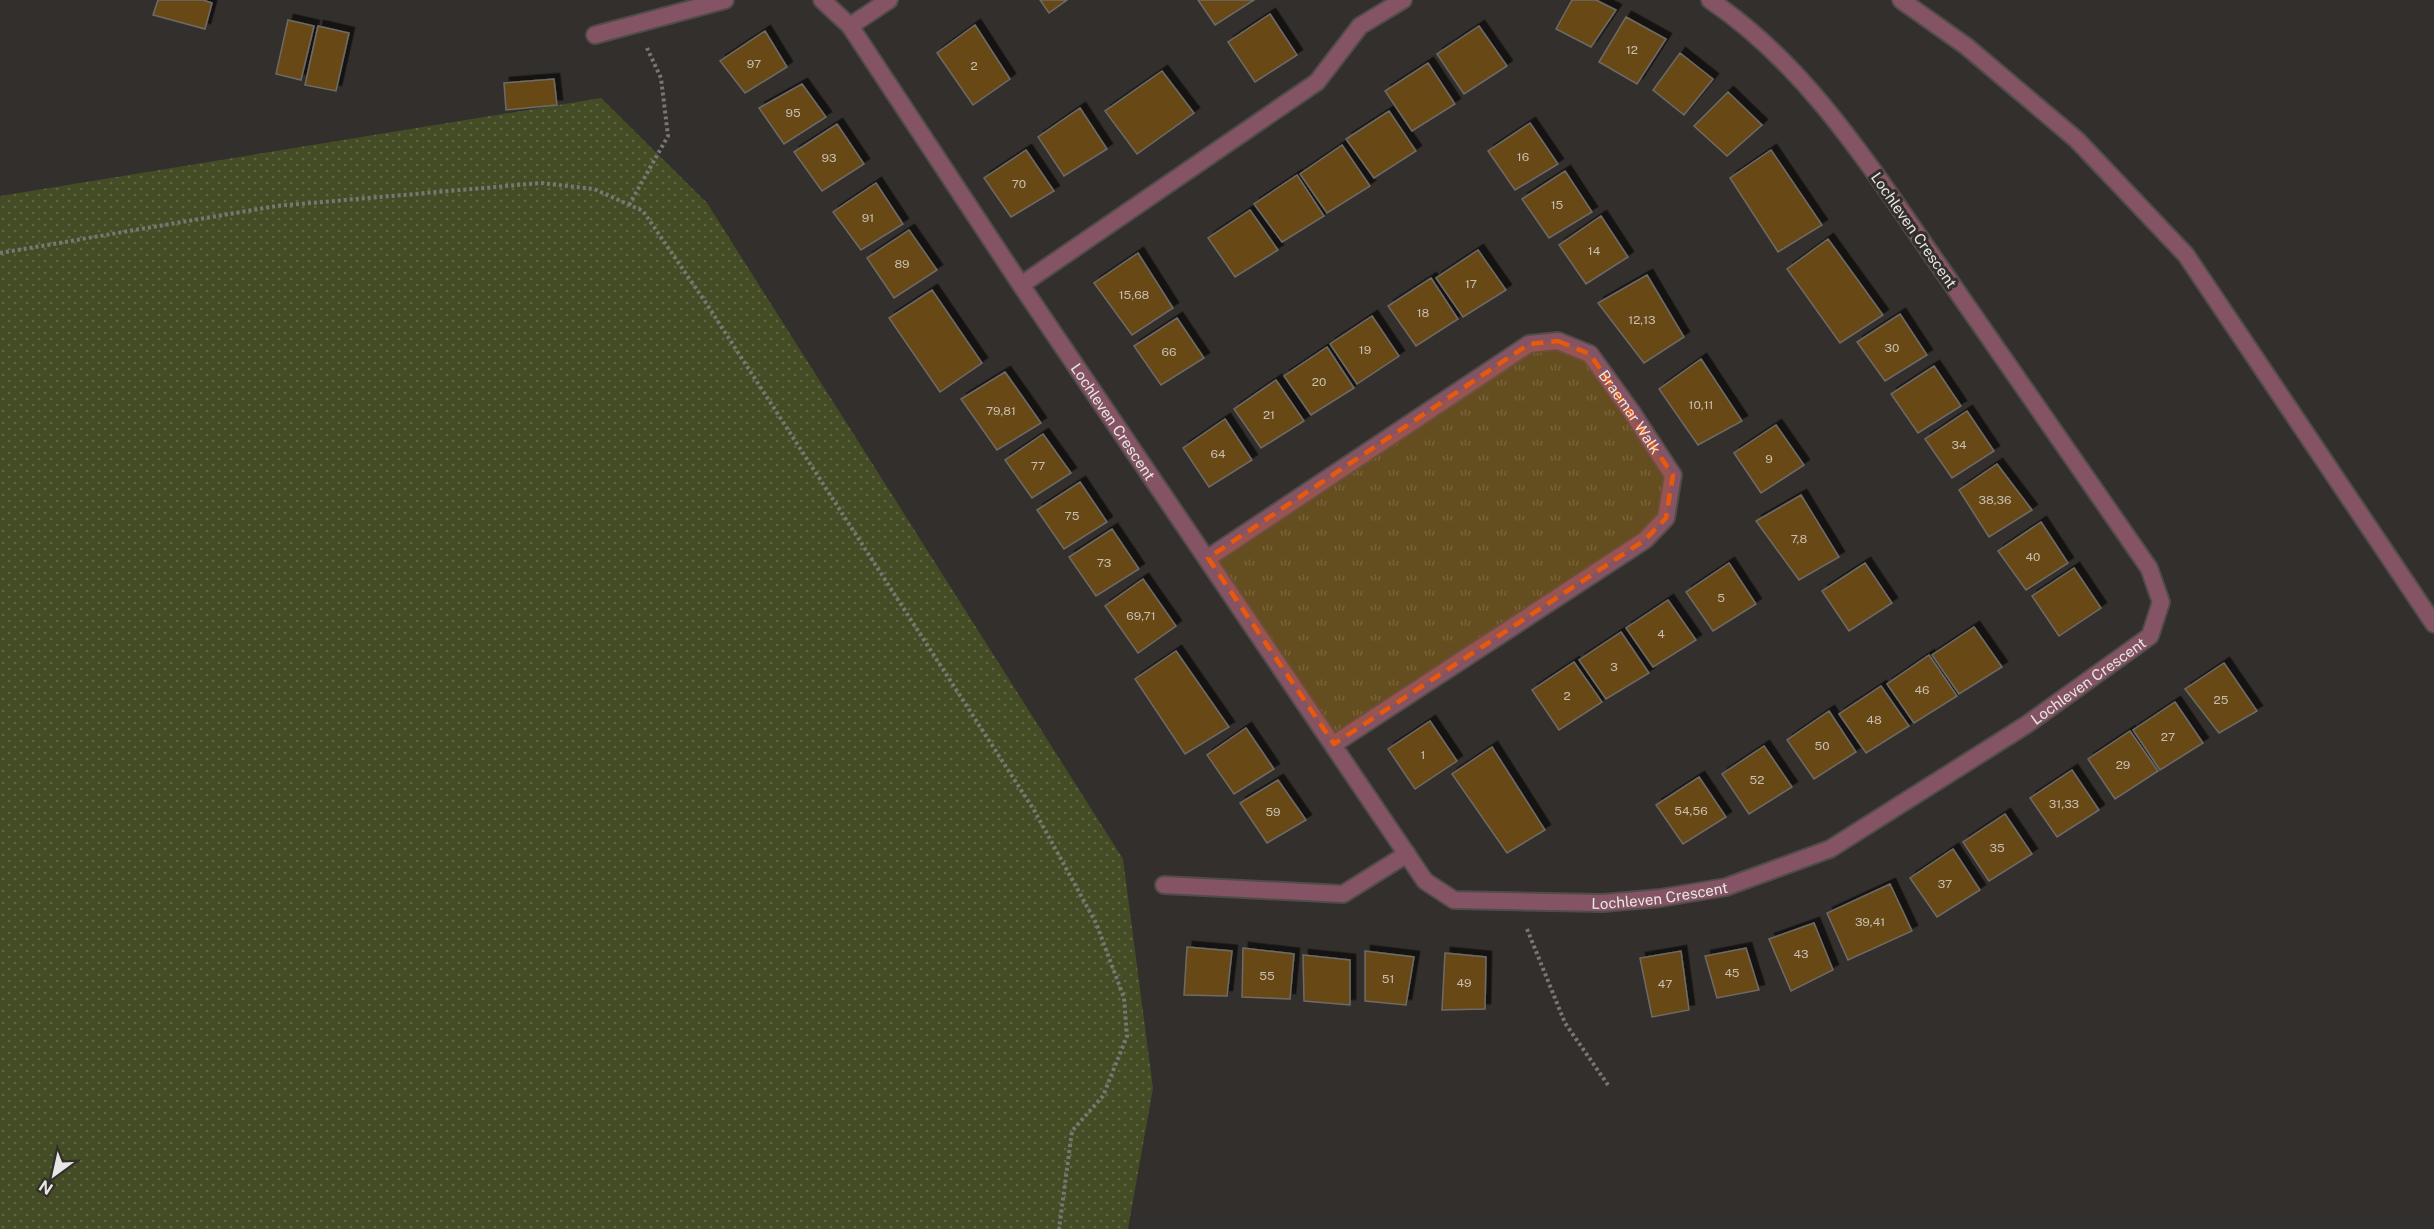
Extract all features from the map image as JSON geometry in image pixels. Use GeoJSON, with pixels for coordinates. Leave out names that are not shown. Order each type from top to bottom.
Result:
{"type":"FeatureCollection","features":[{"type":"Feature","properties":{"kind":"street"},"geometry":{"type":"LineString","coordinates":[[595,35],[725,0]]}},
{"type":"Feature","properties":{"kind":"street","name":"Lochleven Crescent"},"geometry":{"type":"LineString","coordinates":[[822,0],[850,26],[1021,285],[1425,881],[1455,900],[1603,903],[1660,898],[1726,887],[1830,849],[2026,725],[2150,636],[2161,602],[2149,568],[1845,130],[1779,57],[1730,13],[1710,0]]}},
{"type":"Feature","properties":{"kind":"street"},"geometry":{"type":"LineString","coordinates":[[850,26],[890,0]]}},
{"type":"Feature","properties":{"kind":"street"},"geometry":{"type":"LineString","coordinates":[[1021,285],[1317,82],[1359,26],[1403,0]]}},
{"type":"Feature","properties":{"kind":"street"},"geometry":{"type":"LineString","coordinates":[[1901,0],[1965,46],[2077,140],[2186,255],[2434,624]]}},
{"type":"Feature","properties":{"kind":"street","name":"Braemar Walk"},"geometry":{"type":"LineString","coordinates":[[1208,558],[1529,345],[1558,341],[1590,354],[1631,411],[1673,475],[1666,518],[1645,540],[1334,744]]}},
{"type":"Feature","properties":{"kind":"street"},"geometry":{"type":"LineString","coordinates":[[1164,885],[1343,894],[1407,854]]}},
{"type":"Feature","properties":{"kind":"path"},"geometry":{"type":"LineString","coordinates":[[629,205],[668,136],[661,78],[637,24]]}},
{"type":"Feature","properties":{"kind":"path"},"geometry":{"type":"LineString","coordinates":[[0,253],[276,206],[540,183],[594,189],[643,211],[712,313],[1034,810],[1096,923],[1124,998],[1127,1036],[1103,1096],[1072,1131],[1059,1229]]}},
{"type":"Feature","properties":{"kind":"path"},"geometry":{"type":"LineString","coordinates":[[1525,926],[1565,1023],[1608,1085]]}},
{"type":"Feature","properties":{"kind":"highlighted area"},"geometry":{"type":"Polygon","coordinates":[[[1558,341],[1590,354],[1673,475],[1666,518],[1645,540],[1334,744],[1208,558],[1529,344],[1558,341]]]}},
{"type":"Feature","properties":{"kind":"green space"},"geometry":{"type":"Polygon","coordinates":[[[601,98],[707,203],[1123,859],[1153,1088],[1128,1229],[0,1229],[0,196],[601,98]]]}},
{"type":"Feature","properties":{"kind":"green space"},"geometry":{"type":"Polygon","coordinates":[[[1529,344],[1590,354],[1673,475],[1666,518],[1336,737],[1208,558],[1529,344]]]}},
{"type":"Feature","properties":{"kind":"building"},"geometry":{"type":"Polygon","coordinates":[[[158,0],[203,0],[212,3],[205,29],[153,15],[158,0]]]}},
{"type":"Feature","properties":{"kind":"building"},"geometry":{"type":"Polygon","coordinates":[[[1040,0],[1067,0],[1049,13],[1040,0]]]}},
{"type":"Feature","properties":{"kind":"building"},"geometry":{"type":"Polygon","coordinates":[[[1198,0],[1254,0],[1215,25],[1198,0]]]}},
{"type":"Feature","properties":{"kind":"building"},"geometry":{"type":"Polygon","coordinates":[[[1572,0],[1596,0],[1616,10],[1591,47],[1556,29],[1572,0]]]}},
{"type":"Feature","properties":{"kind":"building"},"geometry":{"type":"Polygon","coordinates":[[[1270,14],[1297,55],[1255,82],[1228,42],[1270,14]]]}},
{"type":"Feature","properties":{"kind":"building"},"geometry":{"type":"Polygon","coordinates":[[[1626,17],[1666,39],[1637,84],[1599,62],[1626,17]]]}},
{"type":"Feature","properties":{"kind":"building"},"geometry":{"type":"Polygon","coordinates":[[[288,20],[314,26],[301,80],[276,74],[288,20]]]}},
{"type":"Feature","properties":{"kind":"building"},"geometry":{"type":"Polygon","coordinates":[[[975,25],[1010,79],[973,105],[937,53],[975,25]]]}},
{"type":"Feature","properties":{"kind":"building"},"geometry":{"type":"Polygon","coordinates":[[[318,26],[349,33],[336,91],[305,85],[318,26]]]}},
{"type":"Feature","properties":{"kind":"building"},"geometry":{"type":"Polygon","coordinates":[[[1479,26],[1507,66],[1464,94],[1437,54],[1479,26]]]}},
{"type":"Feature","properties":{"kind":"building"},"geometry":{"type":"Polygon","coordinates":[[[765,31],[787,67],[745,93],[720,61],[765,31]]]}},
{"type":"Feature","properties":{"kind":"building"},"geometry":{"type":"Polygon","coordinates":[[[1680,53],[1713,79],[1684,115],[1653,90],[1680,53]]]}},
{"type":"Feature","properties":{"kind":"building"},"geometry":{"type":"Polygon","coordinates":[[[1428,63],[1455,104],[1412,131],[1385,91],[1428,63]]]}},
{"type":"Feature","properties":{"kind":"building"},"geometry":{"type":"Polygon","coordinates":[[[1162,71],[1194,113],[1137,154],[1105,111],[1162,71]]]}},
{"type":"Feature","properties":{"kind":"building"},"geometry":{"type":"Polygon","coordinates":[[[554,79],[557,105],[506,110],[504,83],[554,79]]]}},
{"type":"Feature","properties":{"kind":"building"},"geometry":{"type":"Polygon","coordinates":[[[802,84],[826,117],[784,144],[759,108],[802,84]]]}},
{"type":"Feature","properties":{"kind":"building"},"geometry":{"type":"Polygon","coordinates":[[[1728,92],[1762,125],[1727,156],[1694,126],[1728,92]]]}},
{"type":"Feature","properties":{"kind":"building"},"geometry":{"type":"Polygon","coordinates":[[[1080,108],[1107,149],[1064,176],[1038,137],[1080,108]]]}},
{"type":"Feature","properties":{"kind":"building"},"geometry":{"type":"Polygon","coordinates":[[[1389,111],[1416,151],[1374,178],[1346,139],[1389,111]]]}},
{"type":"Feature","properties":{"kind":"building"},"geometry":{"type":"Polygon","coordinates":[[[1530,123],[1558,164],[1515,190],[1488,151],[1530,123]]]}},
{"type":"Feature","properties":{"kind":"building"},"geometry":{"type":"Polygon","coordinates":[[[837,124],[864,164],[822,191],[794,152],[837,124]]]}},
{"type":"Feature","properties":{"kind":"building"},"geometry":{"type":"Polygon","coordinates":[[[1342,145],[1370,186],[1327,213],[1300,174],[1342,145]]]}},
{"type":"Feature","properties":{"kind":"building"},"geometry":{"type":"Polygon","coordinates":[[[1026,150],[1054,191],[1011,217],[984,178],[1026,150]]]}},
{"type":"Feature","properties":{"kind":"building"},"geometry":{"type":"Polygon","coordinates":[[[1771,150],[1822,225],[1778,252],[1730,178],[1771,150]]]}},
{"type":"Feature","properties":{"kind":"building"},"geometry":{"type":"Polygon","coordinates":[[[1565,171],[1592,212],[1549,238],[1522,199],[1565,171]]]}},
{"type":"Feature","properties":{"kind":"building"},"geometry":{"type":"Polygon","coordinates":[[[1297,175],[1324,216],[1282,242],[1254,204],[1297,175]]]}},
{"type":"Feature","properties":{"kind":"building"},"geometry":{"type":"Polygon","coordinates":[[[876,183],[903,224],[861,250],[833,212],[876,183]]]}},
{"type":"Feature","properties":{"kind":"building"},"geometry":{"type":"Polygon","coordinates":[[[1250,210],[1278,250],[1235,277],[1208,238],[1250,210]]]}},
{"type":"Feature","properties":{"kind":"building"},"geometry":{"type":"Polygon","coordinates":[[[1601,216],[1628,257],[1586,284],[1559,245],[1601,216]]]}},
{"type":"Feature","properties":{"kind":"building"},"geometry":{"type":"Polygon","coordinates":[[[909,230],[937,270],[894,298],[867,258],[909,230]]]}},
{"type":"Feature","properties":{"kind":"building"},"geometry":{"type":"Polygon","coordinates":[[[1828,239],[1883,315],[1840,343],[1787,269],[1828,239]]]}},
{"type":"Feature","properties":{"kind":"building"},"geometry":{"type":"Polygon","coordinates":[[[1478,250],[1506,290],[1463,317],[1436,278],[1478,250]]]}},
{"type":"Feature","properties":{"kind":"building"},"geometry":{"type":"Polygon","coordinates":[[[1138,253],[1173,308],[1132,335],[1094,283],[1138,253]]]}},
{"type":"Feature","properties":{"kind":"building"},"geometry":{"type":"Polygon","coordinates":[[[1647,275],[1684,337],[1644,363],[1598,303],[1647,275]]]}},
{"type":"Feature","properties":{"kind":"building"},"geometry":{"type":"Polygon","coordinates":[[[1431,278],[1458,319],[1416,346],[1388,306],[1431,278]]]}},
{"type":"Feature","properties":{"kind":"building"},"geometry":{"type":"Polygon","coordinates":[[[932,290],[982,363],[940,392],[889,318],[932,290]]]}},
{"type":"Feature","properties":{"kind":"building"},"geometry":{"type":"Polygon","coordinates":[[[1900,314],[1927,355],[1885,381],[1857,342],[1900,314]]]}},
{"type":"Feature","properties":{"kind":"building"},"geometry":{"type":"Polygon","coordinates":[[[1372,316],[1399,356],[1357,384],[1330,344],[1372,316]]]}},
{"type":"Feature","properties":{"kind":"building"},"geometry":{"type":"Polygon","coordinates":[[[1177,318],[1204,358],[1161,385],[1134,346],[1177,318]]]}},
{"type":"Feature","properties":{"kind":"building"},"geometry":{"type":"Polygon","coordinates":[[[1327,347],[1354,388],[1311,415],[1284,376],[1327,347]]]}},
{"type":"Feature","properties":{"kind":"building"},"geometry":{"type":"Polygon","coordinates":[[[1701,359],[1742,421],[1698,445],[1659,389],[1701,359]]]}},
{"type":"Feature","properties":{"kind":"building"},"geometry":{"type":"Polygon","coordinates":[[[1934,366],[1961,406],[1918,433],[1891,394],[1934,366]]]}},
{"type":"Feature","properties":{"kind":"building"},"geometry":{"type":"Polygon","coordinates":[[[1005,372],[1041,423],[997,450],[961,399],[1005,372]]]}},
{"type":"Feature","properties":{"kind":"building"},"geometry":{"type":"Polygon","coordinates":[[[1276,380],[1304,421],[1261,448],[1234,409],[1276,380]]]}},
{"type":"Feature","properties":{"kind":"building"},"geometry":{"type":"Polygon","coordinates":[[[1967,411],[1994,451],[1952,478],[1925,439],[1967,411]]]}},
{"type":"Feature","properties":{"kind":"building"},"geometry":{"type":"Polygon","coordinates":[[[1225,419],[1252,460],[1209,487],[1183,448],[1225,419]]]}},
{"type":"Feature","properties":{"kind":"building"},"geometry":{"type":"Polygon","coordinates":[[[1776,425],[1804,465],[1761,493],[1734,453],[1776,425]]]}},
{"type":"Feature","properties":{"kind":"building"},"geometry":{"type":"Polygon","coordinates":[[[1043,434],[1071,473],[1032,498],[1005,460],[1043,434]]]}},
{"type":"Feature","properties":{"kind":"building"},"geometry":{"type":"Polygon","coordinates":[[[1997,464],[2032,510],[1989,537],[1959,490],[1997,464]]]}},
{"type":"Feature","properties":{"kind":"building"},"geometry":{"type":"Polygon","coordinates":[[[1080,482],[1107,522],[1064,549],[1037,510],[1080,482]]]}},
{"type":"Feature","properties":{"kind":"building"},"geometry":{"type":"Polygon","coordinates":[[[1801,495],[1839,557],[1799,580],[1756,521],[1801,495]]]}},
{"type":"Feature","properties":{"kind":"building"},"geometry":{"type":"Polygon","coordinates":[[[2041,522],[2068,563],[2026,590],[1998,551],[2041,522]]]}},
{"type":"Feature","properties":{"kind":"building"},"geometry":{"type":"Polygon","coordinates":[[[1112,529],[1139,569],[1096,596],[1069,557],[1112,529]]]}},
{"type":"Feature","properties":{"kind":"building"},"geometry":{"type":"Polygon","coordinates":[[[1729,563],[1756,604],[1713,631],[1686,592],[1729,563]]]}},
{"type":"Feature","properties":{"kind":"building"},"geometry":{"type":"Polygon","coordinates":[[[1865,563],[1892,603],[1849,631],[1822,591],[1865,563]]]}},
{"type":"Feature","properties":{"kind":"building"},"geometry":{"type":"Polygon","coordinates":[[[2074,568],[2101,608],[2059,636],[2032,596],[2074,568]]]}},
{"type":"Feature","properties":{"kind":"building"},"geometry":{"type":"Polygon","coordinates":[[[1143,579],[1176,626],[1138,653],[1105,606],[1143,579]]]}},
{"type":"Feature","properties":{"kind":"building"},"geometry":{"type":"Polygon","coordinates":[[[1668,600],[1696,640],[1653,667],[1626,628],[1668,600]]]}},
{"type":"Feature","properties":{"kind":"building"},"geometry":{"type":"Polygon","coordinates":[[[1974,627],[2002,667],[1959,694],[1932,655],[1974,627]]]}},
{"type":"Feature","properties":{"kind":"building"},"geometry":{"type":"Polygon","coordinates":[[[1621,632],[1649,673],[1606,699],[1579,660],[1621,632]]]}},
{"type":"Feature","properties":{"kind":"building"},"geometry":{"type":"Polygon","coordinates":[[[1176,651],[1229,727],[1185,754],[1135,679],[1176,651]]]}},
{"type":"Feature","properties":{"kind":"building"},"geometry":{"type":"Polygon","coordinates":[[[1929,655],[1957,696],[1914,723],[1887,684],[1929,655]]]}},
{"type":"Feature","properties":{"kind":"building"},"geometry":{"type":"Polygon","coordinates":[[[1574,662],[1602,702],[1559,730],[1532,690],[1574,662]]]}},
{"type":"Feature","properties":{"kind":"building"},"geometry":{"type":"Polygon","coordinates":[[[2224,663],[2257,711],[2219,733],[2185,689],[2224,663]]]}},
{"type":"Feature","properties":{"kind":"building"},"geometry":{"type":"Polygon","coordinates":[[[1881,686],[1909,726],[1866,753],[1839,714],[1881,686]]]}},
{"type":"Feature","properties":{"kind":"building"},"geometry":{"type":"Polygon","coordinates":[[[2175,702],[2203,743],[2160,770],[2133,730],[2175,702]]]}},
{"type":"Feature","properties":{"kind":"building"},"geometry":{"type":"Polygon","coordinates":[[[1829,711],[1856,752],[1814,779],[1787,740],[1829,711]]]}},
{"type":"Feature","properties":{"kind":"building"},"geometry":{"type":"Polygon","coordinates":[[[1430,721],[1457,761],[1415,789],[1388,749],[1430,721]]]}},
{"type":"Feature","properties":{"kind":"building"},"geometry":{"type":"Polygon","coordinates":[[[1246,728],[1274,769],[1234,794],[1207,755],[1246,728]]]}},
{"type":"Feature","properties":{"kind":"building"},"geometry":{"type":"Polygon","coordinates":[[[2130,731],[2158,771],[2115,799],[2088,759],[2130,731]]]}},
{"type":"Feature","properties":{"kind":"building"},"geometry":{"type":"Polygon","coordinates":[[[1764,746],[1792,787],[1749,814],[1722,774],[1764,746]]]}},
{"type":"Feature","properties":{"kind":"building"},"geometry":{"type":"Polygon","coordinates":[[[1492,747],[1545,830],[1507,853],[1452,774],[1492,747]]]}},
{"type":"Feature","properties":{"kind":"building"},"geometry":{"type":"Polygon","coordinates":[[[2072,770],[2099,810],[2057,837],[2030,798],[2072,770]]]}},
{"type":"Feature","properties":{"kind":"building"},"geometry":{"type":"Polygon","coordinates":[[[1699,777],[1726,817],[1683,844],[1656,805],[1699,777]]]}},
{"type":"Feature","properties":{"kind":"building"},"geometry":{"type":"Polygon","coordinates":[[[1278,780],[1306,820],[1267,843],[1240,803],[1278,780]]]}},
{"type":"Feature","properties":{"kind":"building"},"geometry":{"type":"Polygon","coordinates":[[[2005,814],[2032,854],[1989,881],[1963,842],[2005,814]]]}},
{"type":"Feature","properties":{"kind":"building"},"geometry":{"type":"Polygon","coordinates":[[[1953,849],[1980,890],[1937,917],[1910,878],[1953,849]]]}},
{"type":"Feature","properties":{"kind":"building"},"geometry":{"type":"Polygon","coordinates":[[[1890,884],[1912,931],[1848,960],[1827,913],[1890,884]]]}},
{"type":"Feature","properties":{"kind":"building"},"geometry":{"type":"Polygon","coordinates":[[[1814,923],[1833,970],[1791,991],[1769,939],[1814,923]]]}},
{"type":"Feature","properties":{"kind":"building"},"geometry":{"type":"Polygon","coordinates":[[[1187,947],[1232,951],[1227,996],[1184,995],[1187,947]]]}},
{"type":"Feature","properties":{"kind":"building"},"geometry":{"type":"Polygon","coordinates":[[[1243,948],[1294,954],[1290,999],[1242,997],[1243,948]]]}},
{"type":"Feature","properties":{"kind":"building"},"geometry":{"type":"Polygon","coordinates":[[[1746,948],[1759,990],[1717,998],[1705,956],[1746,948]]]}},
{"type":"Feature","properties":{"kind":"building"},"geometry":{"type":"Polygon","coordinates":[[[1365,951],[1414,957],[1406,1005],[1365,1001],[1365,951]]]}},
{"type":"Feature","properties":{"kind":"building"},"geometry":{"type":"Polygon","coordinates":[[[1681,951],[1689,1010],[1652,1017],[1640,958],[1681,951]]]}},
{"type":"Feature","properties":{"kind":"building"},"geometry":{"type":"Polygon","coordinates":[[[1445,953],[1486,957],[1485,1009],[1442,1010],[1445,953]]]}},
{"type":"Feature","properties":{"kind":"building"},"geometry":{"type":"Polygon","coordinates":[[[1303,955],[1350,960],[1350,1005],[1304,1001],[1303,955]]]}}]}
